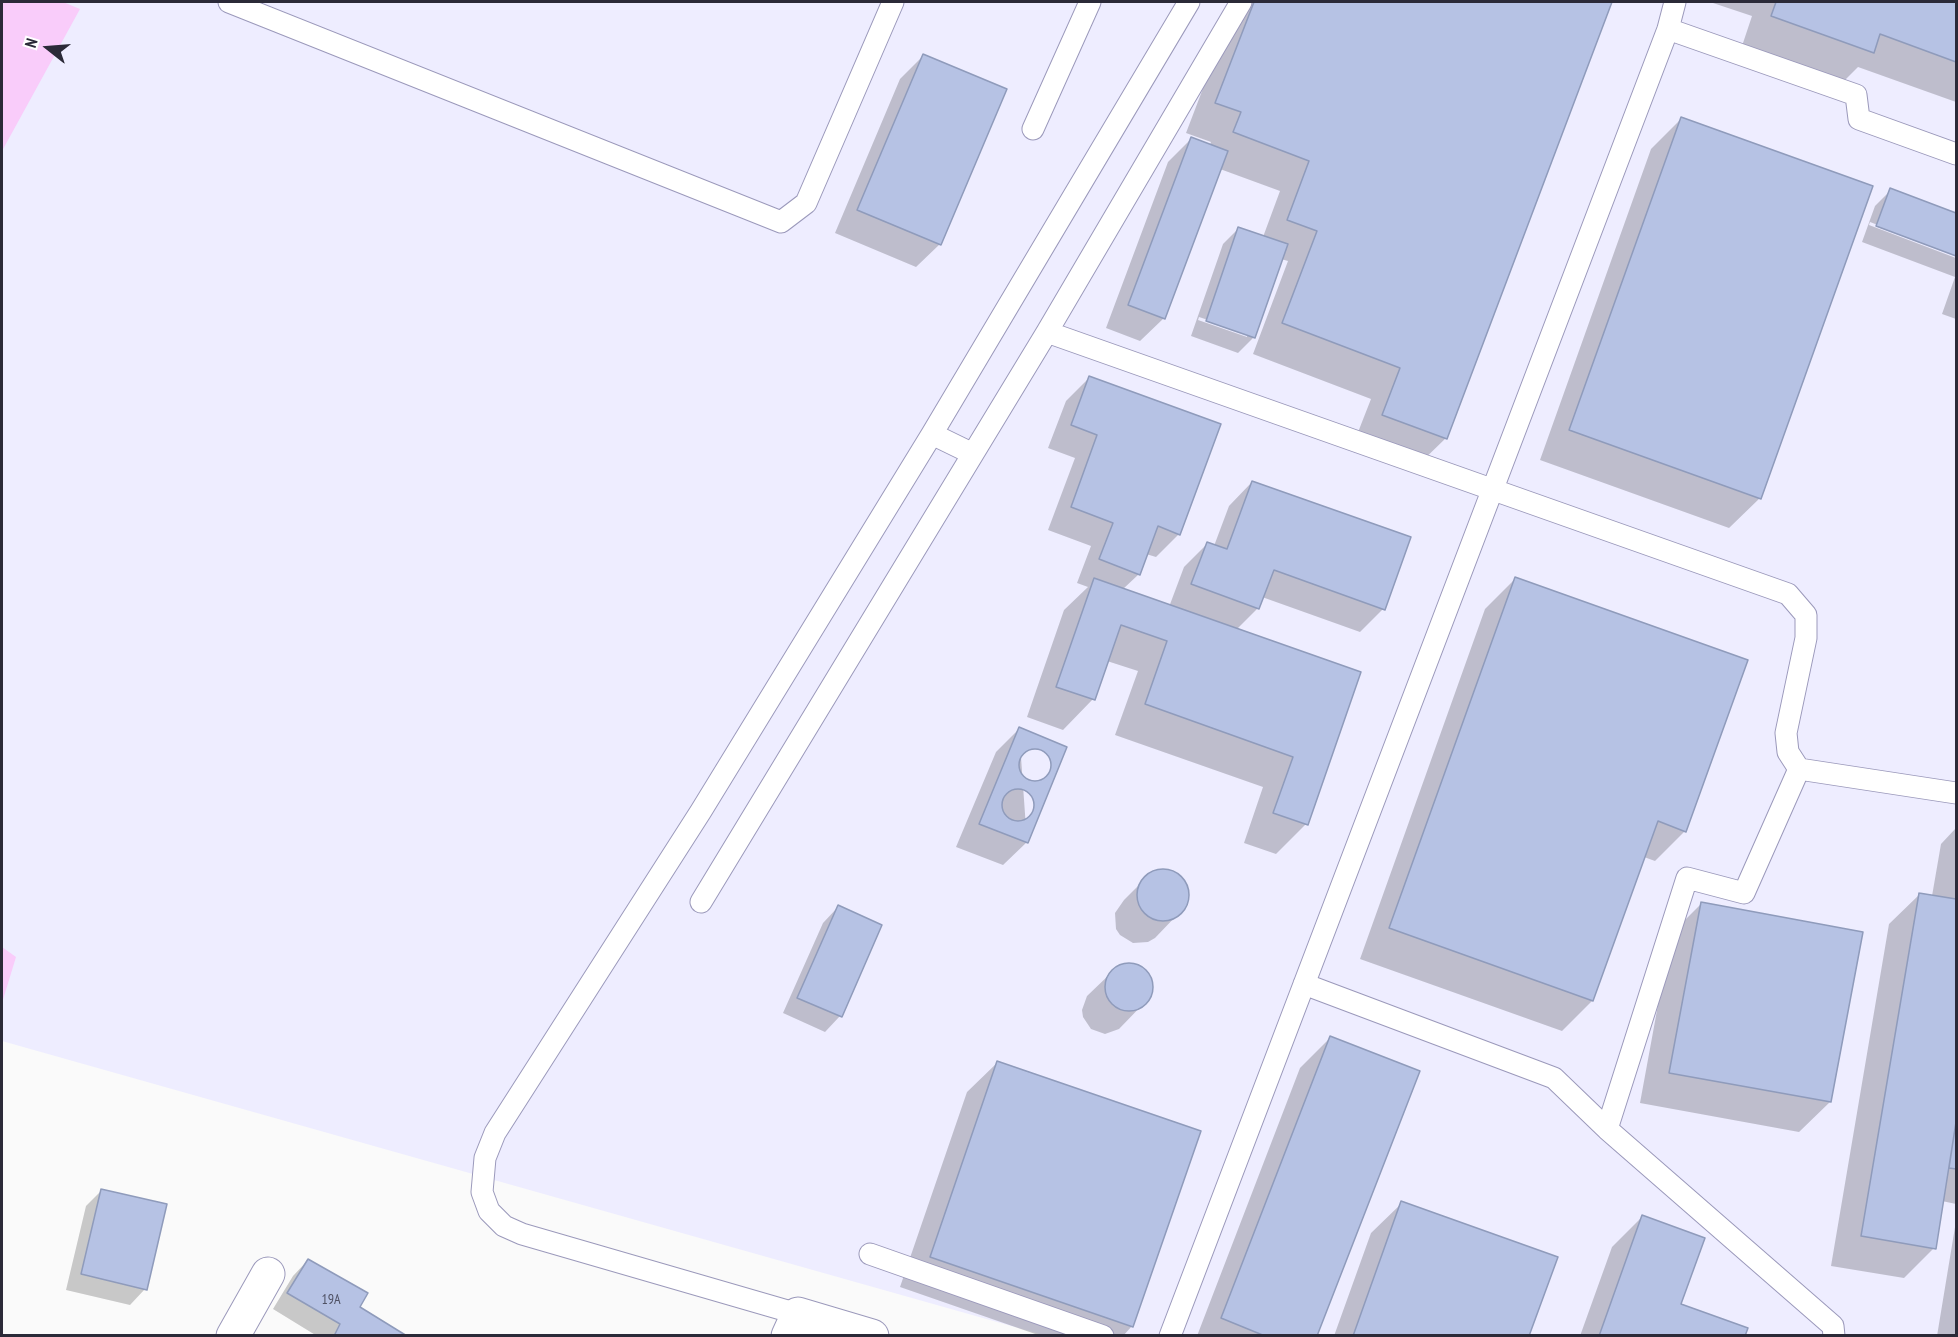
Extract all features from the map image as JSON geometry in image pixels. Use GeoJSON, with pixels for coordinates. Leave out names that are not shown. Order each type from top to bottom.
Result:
{"type":"FeatureCollection","features":[{"type":"Feature","properties":{"kind":"street"},"geometry":{"type":"LineString","coordinates":[[233,1335],[268,1274]]}},
{"type":"Feature","properties":{"kind":"street"},"geometry":{"type":"LineString","coordinates":[[793,1325],[872,1335]]}},
{"type":"Feature","properties":{"kind":"lane"},"geometry":{"type":"LineString","coordinates":[[229,2],[781,222],[806,203],[892,2]]}},
{"type":"Feature","properties":{"kind":"lane"},"geometry":{"type":"LineString","coordinates":[[1033,129],[1090,2]]}},
{"type":"Feature","properties":{"kind":"lane"},"geometry":{"type":"LineString","coordinates":[[793,1325],[504,1226],[489,1211],[482,1192],[485,1158],[495,1133],[701,811],[932,434],[1189,2]]}},
{"type":"Feature","properties":{"kind":"lane"},"geometry":{"type":"LineString","coordinates":[[702,902],[1047,332],[1241,2]]}},
{"type":"Feature","properties":{"kind":"lane"},"geometry":{"type":"LineString","coordinates":[[1170,1335],[1668,29],[1675,2]]}},
{"type":"Feature","properties":{"kind":"lane"},"geometry":{"type":"LineString","coordinates":[[1668,29],[1856,95],[1859,119],[1956,154]]}},
{"type":"Feature","properties":{"kind":"lane"},"geometry":{"type":"LineString","coordinates":[[1047,332],[1788,594],[1806,615],[1806,638],[1786,733],[1788,752],[1799,769],[1956,793]]}},
{"type":"Feature","properties":{"kind":"lane"},"geometry":{"type":"LineString","coordinates":[[932,434],[973,454]]}},
{"type":"Feature","properties":{"kind":"lane"},"geometry":{"type":"LineString","coordinates":[[1607,1129],[1687,878],[1744,893],[1799,769]]}},
{"type":"Feature","properties":{"kind":"lane"},"geometry":{"type":"LineString","coordinates":[[1304,984],[1554,1078],[1607,1129],[1833,1326],[1834,1335]]}},
{"type":"Feature","properties":{"kind":"lane"},"geometry":{"type":"LineString","coordinates":[[870,1254],[1103,1335]]}},
{"type":"Feature","properties":{"kind":"shaded area"},"geometry":{"type":"Polygon","coordinates":[[[2,2],[1956,2],[1956,1335],[1043,1335],[2,1041],[2,2]]]}},
{"type":"Feature","properties":{"kind":"shaded area"},"geometry":{"type":"Polygon","coordinates":[[[2,2],[63,2],[80,9],[2,151],[2,2]]]}},
{"type":"Feature","properties":{"kind":"shaded area"},"geometry":{"type":"Polygon","coordinates":[[[2,947],[16,957],[2,1003],[2,947]]]}},
{"type":"Feature","properties":{"kind":"building"},"geometry":{"type":"Polygon","coordinates":[[[1254,2],[1612,2],[1447,439],[1382,415],[1400,368],[1282,323],[1317,231],[1287,220],[1309,161],[1233,132],[1241,112],[1215,103],[1254,2]]]}},
{"type":"Feature","properties":{"kind":"building"},"geometry":{"type":"Polygon","coordinates":[[[1776,2],[1956,2],[1956,62],[1880,34],[1874,53],[1771,16],[1776,2]]]}},
{"type":"Feature","properties":{"kind":"building"},"geometry":{"type":"Polygon","coordinates":[[[923,54],[1007,89],[941,245],[857,210],[923,54]]]}},
{"type":"Feature","properties":{"kind":"building"},"geometry":{"type":"Polygon","coordinates":[[[1681,117],[1873,186],[1761,499],[1569,430],[1681,117]]]}},
{"type":"Feature","properties":{"kind":"building"},"geometry":{"type":"Polygon","coordinates":[[[1191,137],[1228,151],[1165,319],[1128,305],[1191,137]]]}},
{"type":"Feature","properties":{"kind":"building"},"geometry":{"type":"Polygon","coordinates":[[[1890,188],[1956,213],[1956,256],[1876,226],[1890,188]]]}},
{"type":"Feature","properties":{"kind":"building"},"geometry":{"type":"Polygon","coordinates":[[[1238,227],[1288,244],[1255,338],[1206,321],[1238,227]]]}},
{"type":"Feature","properties":{"kind":"building"},"geometry":{"type":"Polygon","coordinates":[[[1089,376],[1221,424],[1180,535],[1158,526],[1140,575],[1099,559],[1113,523],[1071,507],[1097,435],[1071,425],[1089,376]]]}},
{"type":"Feature","properties":{"kind":"building"},"geometry":{"type":"Polygon","coordinates":[[[1252,481],[1411,537],[1385,610],[1274,570],[1259,609],[1191,584],[1207,542],[1227,549],[1252,481]]]}},
{"type":"Feature","properties":{"kind":"building"},"geometry":{"type":"Polygon","coordinates":[[[1515,577],[1748,660],[1686,832],[1658,821],[1593,1001],[1389,928],[1515,577]]]}},
{"type":"Feature","properties":{"kind":"building"},"geometry":{"type":"Polygon","coordinates":[[[1094,578],[1361,672],[1308,825],[1273,813],[1293,757],[1145,704],[1167,641],[1121,625],[1095,700],[1056,687],[1094,578]]]}},
{"type":"Feature","properties":{"kind":"building"},"geometry":{"type":"Polygon","coordinates":[[[1019,727],[1067,747],[1028,843],[979,824],[1019,727]]]}},
{"type":"Feature","properties":{"kind":"building"},"geometry":{"type":"Polygon","coordinates":[[[1035,749],[1047,753],[1051,765],[1047,777],[1035,781],[1023,777],[1019,765],[1023,753],[1035,749]]]}},
{"type":"Feature","properties":{"kind":"building"},"geometry":{"type":"Polygon","coordinates":[[[1018,789],[1029,794],[1034,805],[1029,816],[1018,821],[1007,816],[1002,805],[1007,794],[1018,789]]]}},
{"type":"Feature","properties":{"kind":"building"},"geometry":{"type":"Polygon","coordinates":[[[1163,869],[1173,871],[1181,877],[1187,885],[1189,895],[1187,905],[1181,913],[1173,919],[1163,921],[1153,919],[1145,913],[1139,905],[1137,895],[1139,885],[1145,877],[1153,871],[1163,869]]]}},
{"type":"Feature","properties":{"kind":"building"},"geometry":{"type":"Polygon","coordinates":[[[1919,893],[1956,899],[1956,1122],[1936,1249],[1861,1236],[1919,893]]]}},
{"type":"Feature","properties":{"kind":"building"},"geometry":{"type":"Polygon","coordinates":[[[1701,902],[1863,932],[1831,1102],[1669,1073],[1701,902]]]}},
{"type":"Feature","properties":{"kind":"building"},"geometry":{"type":"Polygon","coordinates":[[[838,905],[882,925],[842,1017],[797,998],[838,905]]]}},
{"type":"Feature","properties":{"kind":"building"},"geometry":{"type":"Polygon","coordinates":[[[1129,963],[1146,970],[1153,987],[1146,1004],[1129,1011],[1112,1004],[1105,987],[1112,970],[1129,963]]]}},
{"type":"Feature","properties":{"kind":"building"},"geometry":{"type":"Polygon","coordinates":[[[1330,1036],[1420,1071],[1317,1336],[1265,1336],[1221,1318],[1330,1036]]]}},
{"type":"Feature","properties":{"kind":"building"},"geometry":{"type":"Polygon","coordinates":[[[997,1061],[1201,1131],[1133,1327],[930,1257],[997,1061]]]}},
{"type":"Feature","properties":{"kind":"building"},"geometry":{"type":"Polygon","coordinates":[[[1956,1122],[1956,1169],[1949,1168],[1956,1122]]]}},
{"type":"Feature","properties":{"kind":"building"},"geometry":{"type":"Polygon","coordinates":[[[101,1189],[167,1204],[147,1290],[81,1274],[101,1189]]]}},
{"type":"Feature","properties":{"kind":"building"},"geometry":{"type":"Polygon","coordinates":[[[1401,1201],[1558,1257],[1529,1336],[1353,1336],[1401,1201]]]}},
{"type":"Feature","properties":{"kind":"building"},"geometry":{"type":"Polygon","coordinates":[[[1642,1215],[1705,1238],[1681,1304],[1748,1328],[1745,1336],[1599,1336],[1642,1215]]]}},
{"type":"Feature","properties":{"kind":"building"},"geometry":{"type":"Polygon","coordinates":[[[308,1259],[368,1293],[360,1307],[407,1336],[334,1336],[340,1324],[287,1293],[308,1259]]]}}]}
